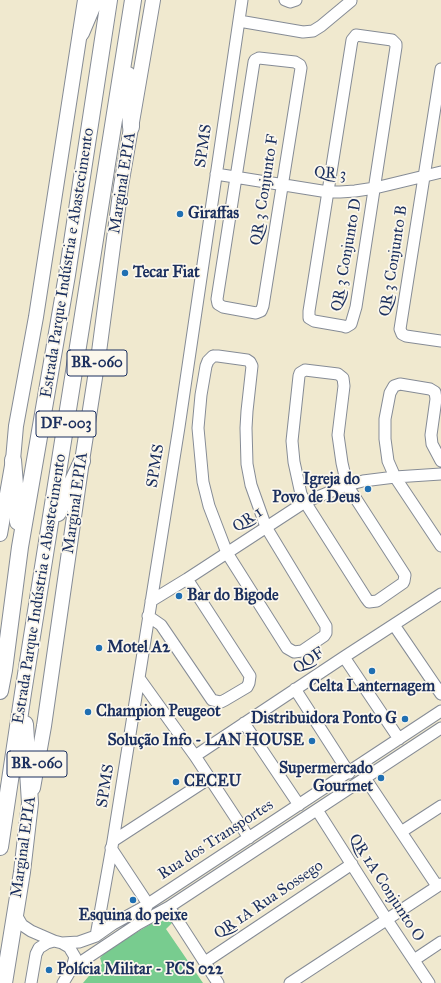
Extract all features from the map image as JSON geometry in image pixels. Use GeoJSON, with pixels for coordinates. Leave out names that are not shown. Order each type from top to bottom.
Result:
{"type":"FeatureCollection","features":[{"type":"Feature","properties":{"kind":"highway"},"geometry":{"type":"LineString","coordinates":[[81,33],[95,0]]}},
{"type":"Feature","properties":{"kind":"highway","name":"Estrada Parque Indústria e Abastecimento"},"geometry":{"type":"LineString","coordinates":[[0,691],[20,547],[67,275],[109,0]]}},
{"type":"Feature","properties":{"kind":"highway","name":"Estrada Parque Indústria e Abastecimento"},"geometry":{"type":"LineString","coordinates":[[0,847],[133,0]]}},
{"type":"Feature","properties":{"kind":"highway"},"geometry":{"type":"LineString","coordinates":[[126,45],[131,127]]}},
{"type":"Feature","properties":{"kind":"highway"},"geometry":{"type":"LineString","coordinates":[[13,460],[20,547]]}},
{"type":"Feature","properties":{"kind":"highway"},"geometry":{"type":"LineString","coordinates":[[50,530],[82,461]]}},
{"type":"Feature","properties":{"kind":"highway"},"geometry":{"type":"LineString","coordinates":[[23,693],[30,803]]}},
{"type":"Feature","properties":{"kind":"highway","name":"Marginal EPIA"},"geometry":{"type":"LineString","coordinates":[[4,983],[30,803]]}},
{"type":"Feature","properties":{"kind":"main road"},"geometry":{"type":"LineString","coordinates":[[0,534],[13,460],[16,426],[36,317],[85,0]]}},
{"type":"Feature","properties":{"kind":"main road","name":"Marginal EPIA"},"geometry":{"type":"LineString","coordinates":[[30,803],[44,726],[122,186],[152,0]]}},
{"type":"Feature","properties":{"kind":"street","name":"SPMS"},"geometry":{"type":"LineString","coordinates":[[96,936],[179,427],[242,0]]}},
{"type":"Feature","properties":{"kind":"street"},"geometry":{"type":"LineString","coordinates":[[285,0],[290,2],[296,0]]}},
{"type":"Feature","properties":{"kind":"street"},"geometry":{"type":"LineString","coordinates":[[239,21],[303,32],[313,31],[351,2]]}},
{"type":"Feature","properties":{"kind":"street"},"geometry":{"type":"LineString","coordinates":[[328,192],[352,40],[356,36],[392,40],[396,44],[375,188]]}},
{"type":"Feature","properties":{"kind":"street","name":"QR 3 Conjunto F"},"geometry":{"type":"LineString","coordinates":[[259,58],[295,62],[300,65],[282,185],[263,306],[259,312],[252,313],[223,307],[218,304],[217,299],[255,60],[259,58]]}},
{"type":"Feature","properties":{"kind":"street","name":"QR 3 Conjunto B"},"geometry":{"type":"LineString","coordinates":[[441,69],[400,329],[402,334],[406,336],[441,341]]}},
{"type":"Feature","properties":{"kind":"street","name":"QR 3"},"geometry":{"type":"LineString","coordinates":[[216,174],[328,192],[355,191],[375,188],[441,172]]}},
{"type":"Feature","properties":{"kind":"street","name":"QR 3 Conjunto D"},"geometry":{"type":"LineString","coordinates":[[328,192],[308,315],[309,318],[314,321],[346,326],[350,325],[353,321],[356,307],[375,188]]}},
{"type":"Feature","properties":{"kind":"street"},"geometry":{"type":"LineString","coordinates":[[213,356],[247,360],[252,366],[246,411],[247,464],[251,485],[266,527],[326,626],[326,633],[324,636],[302,651],[294,652],[287,648],[227,553],[209,506],[203,482],[198,428],[201,395],[206,366],[208,361],[213,356]]}},
{"type":"Feature","properties":{"kind":"street"},"geometry":{"type":"LineString","coordinates":[[310,370],[338,374],[344,380],[338,435],[342,463],[348,485],[405,575],[403,584],[377,601],[369,602],[366,598],[305,502],[294,462],[292,441],[298,381],[302,371],[310,370]]}},
{"type":"Feature","properties":{"kind":"street"},"geometry":{"type":"LineString","coordinates":[[441,461],[432,444],[431,435],[436,399],[435,392],[430,389],[394,386],[390,393],[386,419],[385,439],[388,461],[395,476],[441,546]]}},
{"type":"Feature","properties":{"kind":"street","name":"QR 1"},"geometry":{"type":"LineString","coordinates":[[151,601],[305,502],[348,485],[363,481],[395,476],[441,474]]}},
{"type":"Feature","properties":{"kind":"street"},"geometry":{"type":"LineString","coordinates":[[148,616],[161,625],[212,700],[221,702],[246,687],[250,683],[250,676],[187,579]]}},
{"type":"Feature","properties":{"kind":"street","name":"QOF"},"geometry":{"type":"LineString","coordinates":[[195,756],[441,594]]}},
{"type":"Feature","properties":{"kind":"street"},"geometry":{"type":"LineString","coordinates":[[394,625],[441,694]]}},
{"type":"Feature","properties":{"kind":"street"},"geometry":{"type":"LineString","coordinates":[[344,657],[399,739]]}},
{"type":"Feature","properties":{"kind":"street"},"geometry":{"type":"LineString","coordinates":[[139,678],[195,756],[249,838]]}},
{"type":"Feature","properties":{"kind":"street"},"geometry":{"type":"LineString","coordinates":[[295,689],[349,773]]}},
{"type":"Feature","properties":{"kind":"street","name":"Rua dos Transportes"},"geometry":{"type":"LineString","coordinates":[[15,913],[22,925],[31,931],[58,942],[79,942],[96,936],[113,924],[148,904],[349,773],[441,711]]}},
{"type":"Feature","properties":{"kind":"street"},"geometry":{"type":"LineString","coordinates":[[244,723],[299,805]]}},
{"type":"Feature","properties":{"kind":"street","name":"Rua dos Transportes"},"geometry":{"type":"LineString","coordinates":[[72,968],[148,918],[169,907],[441,728]]}},
{"type":"Feature","properties":{"kind":"street"},"geometry":{"type":"LineString","coordinates":[[413,730],[421,741]]}},
{"type":"Feature","properties":{"kind":"street"},"geometry":{"type":"LineString","coordinates":[[148,918],[144,911],[148,904],[112,845],[210,778]]}},
{"type":"Feature","properties":{"kind":"street"},"geometry":{"type":"LineString","coordinates":[[290,983],[439,885],[365,778]]}},
{"type":"Feature","properties":{"kind":"street"},"geometry":{"type":"LineString","coordinates":[[401,832],[441,806]]}},
{"type":"Feature","properties":{"kind":"street","name":"QR 1A Conjunto O"},"geometry":{"type":"LineString","coordinates":[[317,810],[387,920],[430,983]]}},
{"type":"Feature","properties":{"kind":"street"},"geometry":{"type":"LineString","coordinates":[[228,851],[236,862]]}},
{"type":"Feature","properties":{"kind":"street","name":"QR 1A Rua Sossego"},"geometry":{"type":"LineString","coordinates":[[205,962],[352,864]]}},
{"type":"Feature","properties":{"kind":"street"},"geometry":{"type":"LineString","coordinates":[[169,907],[218,983]]}},
{"type":"Feature","properties":{"kind":"street"},"geometry":{"type":"LineString","coordinates":[[31,983],[36,954],[39,948],[47,942],[58,942],[72,950],[74,957],[72,968],[63,983]]}},
{"type":"Feature","properties":{"kind":"street"},"geometry":{"type":"LineString","coordinates":[[414,960],[441,942]]}},
{"type":"Feature","properties":{"kind":"green space"},"geometry":{"type":"Polygon","coordinates":[[[166,915],[172,923],[166,929],[203,983],[83,983],[93,971],[102,964],[100,958],[107,950],[166,915]]]}},
{"type":"Feature","properties":{"kind":"place","name":"Giraffas"},"geometry":{"type":"Point","coordinates":[180,214]}},
{"type":"Feature","properties":{"kind":"place","name":"Tecar Fiat"},"geometry":{"type":"Point","coordinates":[125,273]}},
{"type":"Feature","properties":{"kind":"place","name":"Igreja do Povo de Deus"},"geometry":{"type":"Point","coordinates":[368,489]}},
{"type":"Feature","properties":{"kind":"place","name":"Bar do Bigode"},"geometry":{"type":"Point","coordinates":[179,596]}},
{"type":"Feature","properties":{"kind":"place","name":"Motel A2"},"geometry":{"type":"Point","coordinates":[99,648]}},
{"type":"Feature","properties":{"kind":"place","name":"Celta Lanternagem"},"geometry":{"type":"Point","coordinates":[372,671]}},
{"type":"Feature","properties":{"kind":"place","name":"Champion Peugeot"},"geometry":{"type":"Point","coordinates":[88,712]}},
{"type":"Feature","properties":{"kind":"place","name":"Distribuidora Ponto G"},"geometry":{"type":"Point","coordinates":[405,719]}},
{"type":"Feature","properties":{"kind":"place","name":"Solução Info - LAN HOUSE"},"geometry":{"type":"Point","coordinates":[312,741]}},
{"type":"Feature","properties":{"kind":"place","name":"Supermercado Gourmet"},"geometry":{"type":"Point","coordinates":[381,778]}},
{"type":"Feature","properties":{"kind":"place","name":"CECEU"},"geometry":{"type":"Point","coordinates":[176,782]}},
{"type":"Feature","properties":{"kind":"place","name":"Esquina do peixe"},"geometry":{"type":"Point","coordinates":[133,900]}},
{"type":"Feature","properties":{"kind":"place","name":"Polícia Militar - PCS 022"},"geometry":{"type":"Point","coordinates":[49,970]}}]}
